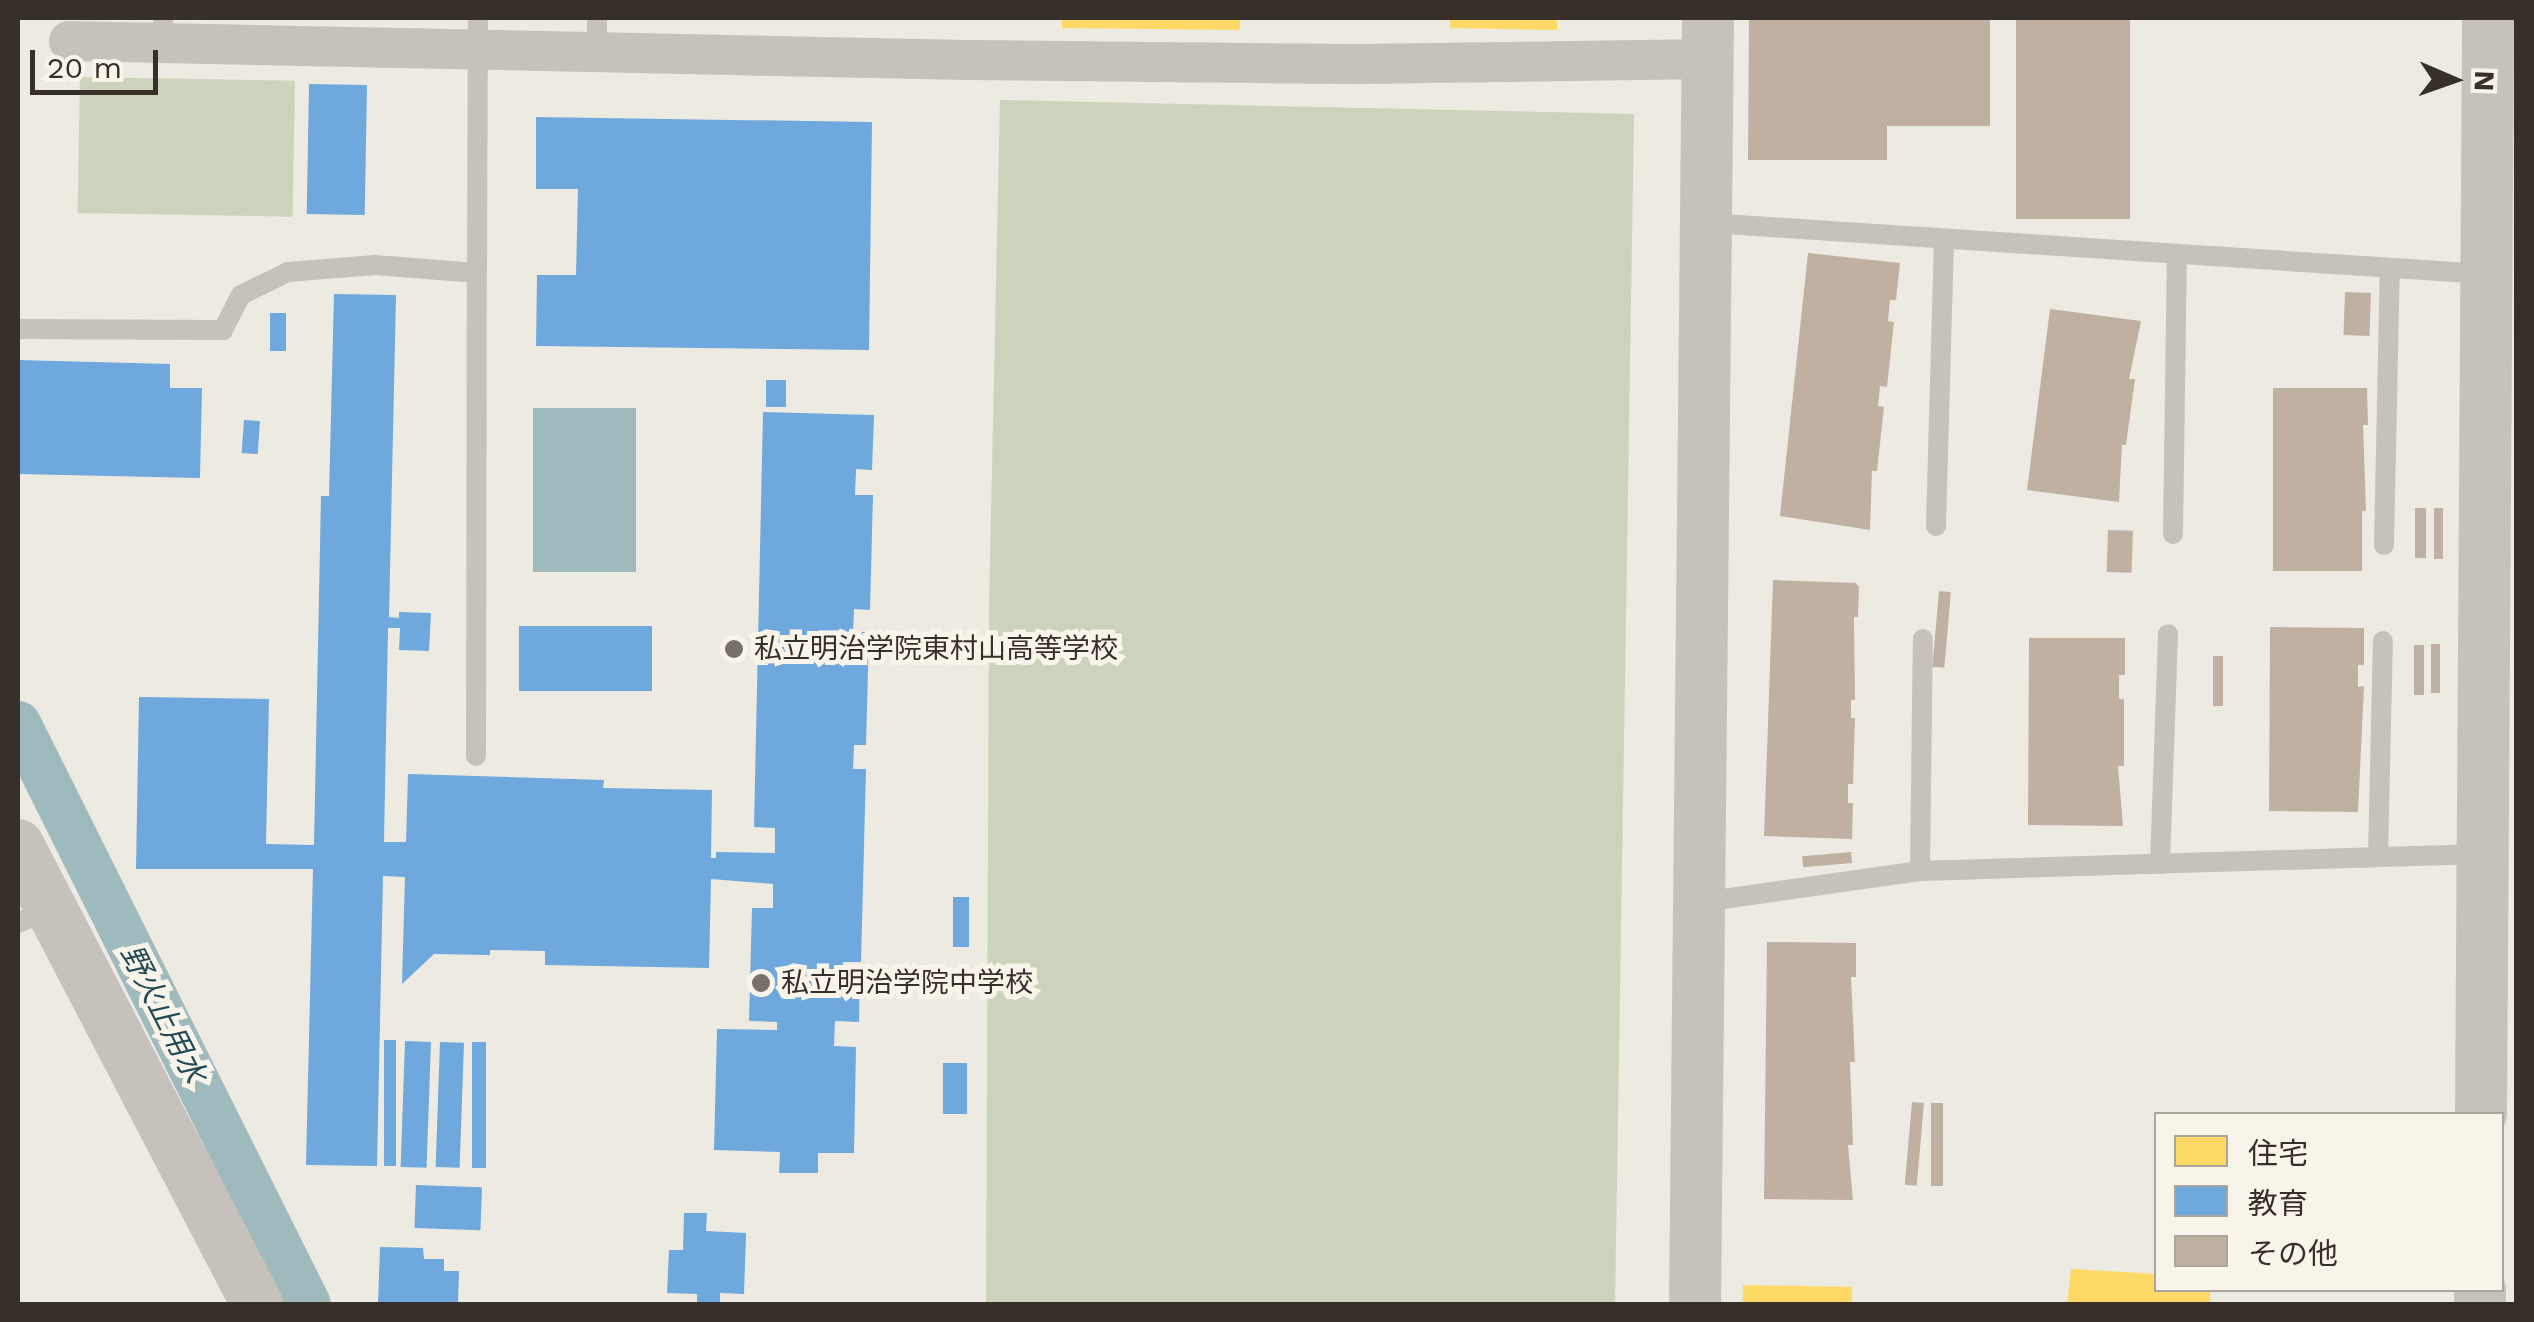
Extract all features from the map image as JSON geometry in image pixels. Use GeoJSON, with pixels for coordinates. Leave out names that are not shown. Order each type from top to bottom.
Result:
{"type":"FeatureCollection","features":[{"type":"Feature","properties":{"kind":"street"},"geometry":{"type":"LineString","coordinates":[[2481,1112],[2482,854],[2501,275],[2488,18]]}},
{"type":"Feature","properties":{"kind":"street"},"geometry":{"type":"LineString","coordinates":[[69,29],[597,35],[1357,64],[1708,38],[1695,1304]]}},
{"type":"Feature","properties":{"kind":"street"},"geometry":{"type":"LineString","coordinates":[[18,845],[34,916],[257,1304]]}},
{"type":"Feature","properties":{"kind":"lane"},"geometry":{"type":"LineString","coordinates":[[476,756],[478,34]]}},
{"type":"Feature","properties":{"kind":"lane"},"geometry":{"type":"LineString","coordinates":[[1706,223],[2501,275]]}},
{"type":"Feature","properties":{"kind":"lane"},"geometry":{"type":"LineString","coordinates":[[1936,526],[1944,239]]}},
{"type":"Feature","properties":{"kind":"lane"},"geometry":{"type":"LineString","coordinates":[[2173,534],[2176,254]]}},
{"type":"Feature","properties":{"kind":"lane"},"geometry":{"type":"LineString","coordinates":[[18,329],[224,330],[242,295],[288,272],[375,265],[477,274]]}},
{"type":"Feature","properties":{"kind":"lane"},"geometry":{"type":"LineString","coordinates":[[2384,545],[2390,268]]}},
{"type":"Feature","properties":{"kind":"lane"},"geometry":{"type":"LineString","coordinates":[[2160,864],[2168,634]]}},
{"type":"Feature","properties":{"kind":"lane"},"geometry":{"type":"LineString","coordinates":[[1920,871],[1924,639]]}},
{"type":"Feature","properties":{"kind":"lane"},"geometry":{"type":"LineString","coordinates":[[2378,857],[2383,641]]}},
{"type":"Feature","properties":{"kind":"lane"},"geometry":{"type":"LineString","coordinates":[[1701,902],[1920,871],[2482,854]]}},
{"type":"Feature","properties":{"kind":"green space"},"geometry":{"type":"Polygon","coordinates":[[[80,77],[295,81],[293,217],[78,213],[80,77]]]}},
{"type":"Feature","properties":{"kind":"green space"},"geometry":{"type":"Polygon","coordinates":[[[1000,100],[1634,114],[1615,1304],[986,1304],[989,610],[1000,100]]]}},
{"type":"Feature","properties":{"kind":"water"},"geometry":{"type":"Polygon","coordinates":[[[533,408],[636,408],[636,572],[533,572],[533,408]]]}},
{"type":"Feature","properties":{"kind":"building: 住宅"},"geometry":{"type":"Polygon","coordinates":[[[1062,18],[1240,18],[1240,30],[1062,28],[1062,18]]]}},
{"type":"Feature","properties":{"kind":"building: 住宅"},"geometry":{"type":"Polygon","coordinates":[[[1450,18],[1557,18],[1557,30],[1450,28],[1450,18]]]}},
{"type":"Feature","properties":{"kind":"building: 住宅"},"geometry":{"type":"Polygon","coordinates":[[[2071,1269],[2154,1274],[2154,1292],[2210,1292],[2210,1304],[2067,1304],[2071,1269]]]}},
{"type":"Feature","properties":{"kind":"building: 住宅"},"geometry":{"type":"Polygon","coordinates":[[[1743,1285],[1852,1287],[1852,1304],[1743,1304],[1743,1285]]]}},
{"type":"Feature","properties":{"kind":"building: 教育"},"geometry":{"type":"Polygon","coordinates":[[[309,84],[367,85],[365,215],[307,214],[309,84]]]}},
{"type":"Feature","properties":{"kind":"building: 教育"},"geometry":{"type":"Polygon","coordinates":[[[536,117],[872,122],[869,350],[536,346],[537,275],[576,275],[578,189],[536,189],[536,117]]]}},
{"type":"Feature","properties":{"kind":"building: 教育"},"geometry":{"type":"Polygon","coordinates":[[[334,294],[396,295],[389,617],[399,618],[399,612],[431,613],[429,651],[399,650],[400,628],[388,628],[384,842],[406,842],[408,774],[604,780],[603,788],[712,790],[711,858],[716,858],[716,852],[775,853],[775,828],[754,827],[763,412],[874,415],[872,470],[856,469],[855,495],[873,495],[870,610],[854,609],[853,632],[869,632],[866,745],[854,745],[853,769],[866,769],[861,962],[843,962],[843,971],[860,971],[859,1022],[835,1021],[834,1046],[856,1047],[854,1153],[818,1153],[818,1173],[779,1173],[780,1152],[714,1150],[717,1029],[777,1030],[777,1022],[749,1021],[752,908],[773,908],[773,884],[711,879],[709,968],[545,965],[545,951],[490,950],[490,955],[434,954],[402,984],[405,877],[383,876],[377,1166],[306,1165],[313,869],[136,869],[139,697],[269,699],[266,844],[314,845],[321,496],[329,496],[334,294]]]}},
{"type":"Feature","properties":{"kind":"building: 教育"},"geometry":{"type":"Polygon","coordinates":[[[270,313],[286,313],[286,351],[270,351],[270,313]]]}},
{"type":"Feature","properties":{"kind":"building: 教育"},"geometry":{"type":"Polygon","coordinates":[[[18,360],[170,364],[170,388],[202,388],[200,478],[18,474],[18,360]]]}},
{"type":"Feature","properties":{"kind":"building: 教育"},"geometry":{"type":"Polygon","coordinates":[[[766,380],[786,380],[786,407],[766,407],[766,380]]]}},
{"type":"Feature","properties":{"kind":"building: 教育"},"geometry":{"type":"Polygon","coordinates":[[[244,420],[260,421],[258,454],[242,453],[244,420]]]}},
{"type":"Feature","properties":{"kind":"building: 教育"},"geometry":{"type":"Polygon","coordinates":[[[519,626],[652,626],[652,691],[519,691],[519,626]]]}},
{"type":"Feature","properties":{"kind":"building: 教育"},"geometry":{"type":"Polygon","coordinates":[[[953,897],[969,897],[969,947],[953,947],[953,897]]]}},
{"type":"Feature","properties":{"kind":"building: 教育"},"geometry":{"type":"Polygon","coordinates":[[[384,1040],[396,1040],[396,1166],[384,1166],[384,1040]]]}},
{"type":"Feature","properties":{"kind":"building: 教育"},"geometry":{"type":"Polygon","coordinates":[[[405,1041],[431,1042],[427,1168],[401,1167],[405,1041]]]}},
{"type":"Feature","properties":{"kind":"building: 教育"},"geometry":{"type":"Polygon","coordinates":[[[440,1042],[464,1043],[460,1168],[436,1167],[440,1042]]]}},
{"type":"Feature","properties":{"kind":"building: 教育"},"geometry":{"type":"Polygon","coordinates":[[[472,1042],[486,1042],[486,1168],[472,1168],[472,1042]]]}},
{"type":"Feature","properties":{"kind":"building: 教育"},"geometry":{"type":"Polygon","coordinates":[[[943,1063],[967,1063],[967,1114],[943,1114],[943,1063]]]}},
{"type":"Feature","properties":{"kind":"building: 教育"},"geometry":{"type":"Polygon","coordinates":[[[416,1185],[482,1187],[480,1230],[414,1228],[416,1185]]]}},
{"type":"Feature","properties":{"kind":"building: 教育"},"geometry":{"type":"Polygon","coordinates":[[[684,1213],[707,1213],[706,1231],[746,1233],[744,1294],[720,1293],[720,1304],[697,1304],[697,1294],[667,1293],[669,1250],[683,1250],[684,1213]]]}},
{"type":"Feature","properties":{"kind":"building: 教育"},"geometry":{"type":"Polygon","coordinates":[[[380,1247],[423,1248],[424,1259],[444,1259],[444,1271],[459,1271],[458,1304],[378,1304],[380,1247]]]}},
{"type":"Feature","properties":{"kind":"building: その他"},"geometry":{"type":"Polygon","coordinates":[[[1749,18],[1990,18],[1990,126],[1887,126],[1887,160],[1748,160],[1749,18]]]}},
{"type":"Feature","properties":{"kind":"building: その他"},"geometry":{"type":"Polygon","coordinates":[[[2016,18],[2130,18],[2130,219],[2016,219],[2016,18]]]}},
{"type":"Feature","properties":{"kind":"building: その他"},"geometry":{"type":"Polygon","coordinates":[[[1808,253],[1900,263],[1896,300],[1890,300],[1888,321],[1894,322],[1887,387],[1880,386],[1878,406],[1884,407],[1877,471],[1872,471],[1870,530],[1780,516],[1808,253]]]}},
{"type":"Feature","properties":{"kind":"building: その他"},"geometry":{"type":"Polygon","coordinates":[[[2345,292],[2371,293],[2369,336],[2343,335],[2345,292]]]}},
{"type":"Feature","properties":{"kind":"building: その他"},"geometry":{"type":"Polygon","coordinates":[[[2050,309],[2141,321],[2129,379],[2135,379],[2126,445],[2122,445],[2119,502],[2027,490],[2050,309]]]}},
{"type":"Feature","properties":{"kind":"building: その他"},"geometry":{"type":"Polygon","coordinates":[[[2273,388],[2367,388],[2362,571],[2273,571],[2273,388]]]}},
{"type":"Feature","properties":{"kind":"building: その他"},"geometry":{"type":"Polygon","coordinates":[[[2415,508],[2426,508],[2426,558],[2415,558],[2415,508]]]}},
{"type":"Feature","properties":{"kind":"building: その他"},"geometry":{"type":"Polygon","coordinates":[[[2434,508],[2443,508],[2443,559],[2434,559],[2434,508]]]}},
{"type":"Feature","properties":{"kind":"building: その他"},"geometry":{"type":"Polygon","coordinates":[[[2108,530],[2133,531],[2132,573],[2107,572],[2108,530]]]}},
{"type":"Feature","properties":{"kind":"building: その他"},"geometry":{"type":"Polygon","coordinates":[[[1773,580],[1856,583],[1859,587],[1858,617],[1854,617],[1855,700],[1851,700],[1851,718],[1855,718],[1853,784],[1848,784],[1848,803],[1853,803],[1852,839],[1764,836],[1773,580]]]}},
{"type":"Feature","properties":{"kind":"building: その他"},"geometry":{"type":"Polygon","coordinates":[[[1939,591],[1951,592],[1944,668],[1932,667],[1939,591]]]}},
{"type":"Feature","properties":{"kind":"building: その他"},"geometry":{"type":"Polygon","coordinates":[[[2270,627],[2364,628],[2364,665],[2358,665],[2358,687],[2364,686],[2358,812],[2269,811],[2270,627]]]}},
{"type":"Feature","properties":{"kind":"building: その他"},"geometry":{"type":"Polygon","coordinates":[[[2029,638],[2125,638],[2125,675],[2119,675],[2119,699],[2124,699],[2124,766],[2118,766],[2123,826],[2028,825],[2029,638]]]}},
{"type":"Feature","properties":{"kind":"building: その他"},"geometry":{"type":"Polygon","coordinates":[[[2431,644],[2440,644],[2440,693],[2431,693],[2431,644]]]}},
{"type":"Feature","properties":{"kind":"building: その他"},"geometry":{"type":"Polygon","coordinates":[[[2414,645],[2424,645],[2424,695],[2414,695],[2414,645]]]}},
{"type":"Feature","properties":{"kind":"building: その他"},"geometry":{"type":"Polygon","coordinates":[[[2213,656],[2223,656],[2223,706],[2213,706],[2213,656]]]}},
{"type":"Feature","properties":{"kind":"building: その他"},"geometry":{"type":"Polygon","coordinates":[[[1851,852],[1852,863],[1803,867],[1802,856],[1851,852]]]}},
{"type":"Feature","properties":{"kind":"building: その他"},"geometry":{"type":"Polygon","coordinates":[[[1767,942],[1856,943],[1856,977],[1851,977],[1853,1145],[1848,1145],[1853,1200],[1764,1199],[1767,942]]]}},
{"type":"Feature","properties":{"kind":"building: その他"},"geometry":{"type":"Polygon","coordinates":[[[1912,1102],[1924,1103],[1917,1186],[1905,1185],[1912,1102]]]}},
{"type":"Feature","properties":{"kind":"building: その他"},"geometry":{"type":"Polygon","coordinates":[[[1931,1103],[1943,1103],[1943,1186],[1931,1186],[1931,1103]]]}},
{"type":"Feature","properties":{"kind":"waterway","name":"野火止用水"},"geometry":{"type":"LineString","coordinates":[[18,723],[308,1304]]}},
{"type":"Feature","properties":{"kind":"place","name":"私立明治学院東村山高等学校"},"geometry":{"type":"Point","coordinates":[734,649]}},
{"type":"Feature","properties":{"kind":"place","name":"私立明治学院中学校"},"geometry":{"type":"Point","coordinates":[761,983]}}]}
